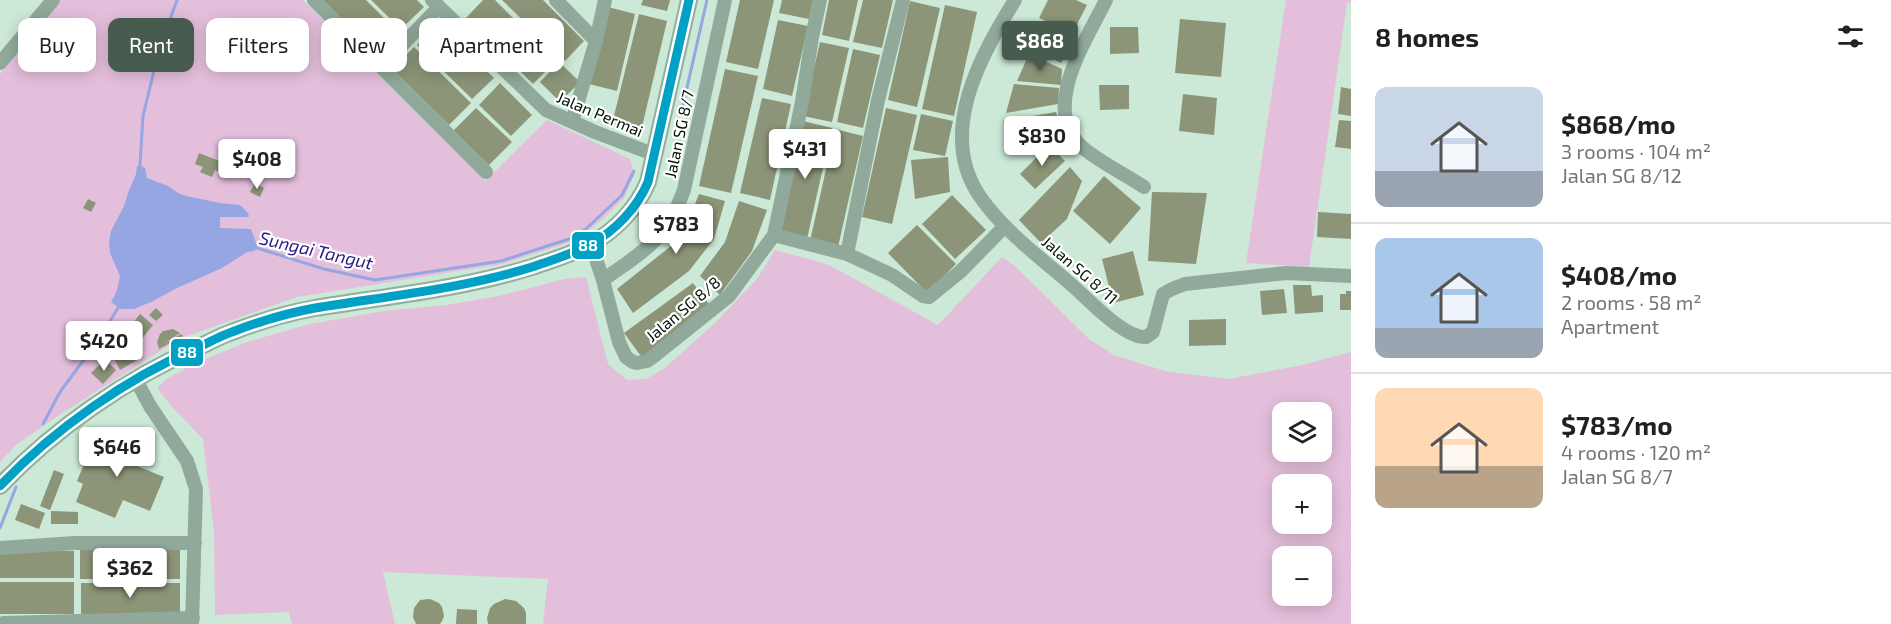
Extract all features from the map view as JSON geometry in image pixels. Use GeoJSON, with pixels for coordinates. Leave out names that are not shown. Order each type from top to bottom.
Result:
{"type":"FeatureCollection","features":[{"type":"Feature","properties":{"kind":"street"},"geometry":{"type":"LineString","coordinates":[[0,63],[53,0]]}},
{"type":"Feature","properties":{"kind":"street"},"geometry":{"type":"LineString","coordinates":[[314,0],[333,18]]}},
{"type":"Feature","properties":{"kind":"street"},"geometry":{"type":"LineString","coordinates":[[556,0],[596,41]]}},
{"type":"Feature","properties":{"kind":"street"},"geometry":{"type":"LineString","coordinates":[[572,122],[596,41],[605,0]]}},
{"type":"Feature","properties":{"kind":"street"},"geometry":{"type":"LineString","coordinates":[[0,486],[28,458],[66,426],[136,380],[223,335],[277,317],[314,309],[445,289],[501,276],[550,261],[591,244],[615,227],[634,207],[648,182],[689,0]]}},
{"type":"Feature","properties":{"kind":"street","name":"Jalan SG 8/7"},"geometry":{"type":"LineString","coordinates":[[603,280],[644,251],[660,236],[675,213],[684,190],[725,0]]}},
{"type":"Feature","properties":{"kind":"street","name":"Jalan SG 8/8"},"geometry":{"type":"LineString","coordinates":[[603,280],[619,342],[626,357],[637,363],[647,361],[722,303],[774,235],[802,102],[820,0]]}},
{"type":"Feature","properties":{"kind":"street"},"geometry":{"type":"LineString","coordinates":[[847,254],[878,100],[903,0]]}},
{"type":"Feature","properties":{"kind":"street","name":"Jalan SG 8/11"},"geometry":{"type":"LineString","coordinates":[[1015,0],[987,49],[971,86],[962,122],[965,161],[981,199],[1005,226],[1111,320],[1142,338],[1153,332],[1164,294],[1185,284],[1286,273],[1351,276]]}},
{"type":"Feature","properties":{"kind":"street"},"geometry":{"type":"LineString","coordinates":[[1106,0],[1070,73],[1065,92],[1067,118],[1072,136],[1083,148],[1144,187]]}},
{"type":"Feature","properties":{"kind":"street"},"geometry":{"type":"LineString","coordinates":[[407,37],[436,3]]}},
{"type":"Feature","properties":{"kind":"street","name":"Jalan Permai"},"geometry":{"type":"LineString","coordinates":[[436,3],[546,110],[653,154]]}},
{"type":"Feature","properties":{"kind":"street"},"geometry":{"type":"LineString","coordinates":[[388,72],[486,172]]}},
{"type":"Feature","properties":{"kind":"street"},"geometry":{"type":"LineString","coordinates":[[774,235],[847,254],[892,275],[923,296],[929,297],[962,271],[1005,226]]}},
{"type":"Feature","properties":{"kind":"street"},"geometry":{"type":"LineString","coordinates":[[591,244],[603,280]]}},
{"type":"Feature","properties":{"kind":"street"},"geometry":{"type":"LineString","coordinates":[[3,623],[193,621],[196,489],[188,461],[150,406],[136,380]]}},
{"type":"Feature","properties":{"kind":"street"},"geometry":{"type":"LineString","coordinates":[[1,548],[75,543],[195,543]]}},
{"type":"Feature","properties":{"kind":"shaded area"},"geometry":{"type":"Polygon","coordinates":[[[55,0],[303,0],[321,18],[321,72],[375,72],[485,181],[547,120],[630,159],[634,175],[624,198],[604,218],[574,241],[502,264],[297,297],[179,339],[59,415],[16,445],[0,462],[0,74],[18,50],[18,72],[96,72],[96,18],[42,18],[55,0]]]}},
{"type":"Feature","properties":{"kind":"shaded area"},"geometry":{"type":"Polygon","coordinates":[[[1286,0],[1351,0],[1351,3],[1347,3],[1309,267],[1246,263],[1286,0]]]}},
{"type":"Feature","properties":{"kind":"shaded area"},"geometry":{"type":"Polygon","coordinates":[[[775,250],[831,266],[938,325],[1002,257],[1015,266],[1089,339],[1114,355],[1170,372],[1229,379],[1302,365],[1351,352],[1351,624],[543,624],[548,579],[383,572],[395,624],[292,624],[289,612],[215,615],[214,531],[203,439],[157,388],[167,379],[193,364],[247,342],[310,324],[384,311],[447,305],[499,296],[564,279],[586,277],[608,364],[627,380],[646,379],[665,368],[717,321],[757,279],[775,250]]]}},
{"type":"Feature","properties":{"kind":"water"},"geometry":{"type":"Polygon","coordinates":[[[137,166],[145,168],[147,178],[168,186],[178,193],[220,203],[240,205],[249,217],[220,217],[220,228],[251,229],[258,248],[151,302],[134,309],[121,309],[111,302],[120,276],[110,253],[109,242],[111,231],[124,206],[137,166]]]}},
{"type":"Feature","properties":{"kind":"building"},"geometry":{"type":"Polygon","coordinates":[[[322,0],[366,0],[384,18],[340,18],[322,0]]]}},
{"type":"Feature","properties":{"kind":"building"},"geometry":{"type":"Polygon","coordinates":[[[371,0],[417,0],[424,7],[407,23],[407,18],[390,18],[371,0]]]}},
{"type":"Feature","properties":{"kind":"building"},"geometry":{"type":"Polygon","coordinates":[[[483,0],[495,0],[513,18],[466,18],[483,0]]]}},
{"type":"Feature","properties":{"kind":"building"},"geometry":{"type":"Polygon","coordinates":[[[502,0],[543,0],[561,18],[521,18],[502,0]]]}},
{"type":"Feature","properties":{"kind":"building"},"geometry":{"type":"Polygon","coordinates":[[[643,0],[670,0],[667,11],[641,5],[643,0]]]}},
{"type":"Feature","properties":{"kind":"building"},"geometry":{"type":"Polygon","coordinates":[[[740,0],[774,0],[758,69],[726,62],[740,0]]]}},
{"type":"Feature","properties":{"kind":"building"},"geometry":{"type":"Polygon","coordinates":[[[782,0],[813,0],[809,19],[779,13],[782,0]]]}},
{"type":"Feature","properties":{"kind":"building"},"geometry":{"type":"Polygon","coordinates":[[[829,0],[858,0],[849,41],[822,35],[829,0]]]}},
{"type":"Feature","properties":{"kind":"building"},"geometry":{"type":"Polygon","coordinates":[[[863,0],[893,0],[882,48],[853,42],[863,0]]]}},
{"type":"Feature","properties":{"kind":"building"},"geometry":{"type":"Polygon","coordinates":[[[1048,0],[1076,0],[1087,5],[1072,34],[1039,18],[1048,0]]]}},
{"type":"Feature","properties":{"kind":"building"},"geometry":{"type":"Polygon","coordinates":[[[910,1],[940,8],[917,107],[888,100],[910,1]]]}},
{"type":"Feature","properties":{"kind":"building"},"geometry":{"type":"Polygon","coordinates":[[[945,5],[977,12],[954,116],[922,109],[945,5]]]}},
{"type":"Feature","properties":{"kind":"building"},"geometry":{"type":"Polygon","coordinates":[[[608,7],[635,14],[617,91],[589,84],[608,7]]]}},
{"type":"Feature","properties":{"kind":"building"},"geometry":{"type":"Polygon","coordinates":[[[639,14],[667,21],[641,131],[612,124],[639,14]]]}},
{"type":"Feature","properties":{"kind":"building"},"geometry":{"type":"Polygon","coordinates":[[[1180,19],[1226,23],[1221,77],[1175,73],[1180,19]]]}},
{"type":"Feature","properties":{"kind":"building"},"geometry":{"type":"Polygon","coordinates":[[[778,20],[808,26],[792,96],[763,89],[778,20]]]}},
{"type":"Feature","properties":{"kind":"building"},"geometry":{"type":"Polygon","coordinates":[[[564,21],[584,41],[564,60],[564,21]]]}},
{"type":"Feature","properties":{"kind":"building"},"geometry":{"type":"Polygon","coordinates":[[[1041,24],[1073,40],[1061,63],[1030,47],[1041,24]]]}},
{"type":"Feature","properties":{"kind":"building"},"geometry":{"type":"Polygon","coordinates":[[[1110,27],[1138,27],[1139,53],[1110,54],[1110,27]]]}},
{"type":"Feature","properties":{"kind":"building"},"geometry":{"type":"Polygon","coordinates":[[[820,42],[849,48],[832,122],[803,116],[820,42]]]}},
{"type":"Feature","properties":{"kind":"building"},"geometry":{"type":"Polygon","coordinates":[[[414,47],[419,52],[419,72],[439,72],[471,103],[449,125],[395,72],[407,72],[407,54],[414,47]]]}},
{"type":"Feature","properties":{"kind":"building"},"geometry":{"type":"Polygon","coordinates":[[[853,49],[880,55],[863,128],[837,122],[853,49]]]}},
{"type":"Feature","properties":{"kind":"building"},"geometry":{"type":"Polygon","coordinates":[[[1029,54],[1062,69],[1061,85],[1017,81],[1029,54]]]}},
{"type":"Feature","properties":{"kind":"building"},"geometry":{"type":"Polygon","coordinates":[[[564,67],[580,82],[560,102],[540,82],[550,72],[564,72],[564,67]]]}},
{"type":"Feature","properties":{"kind":"building"},"geometry":{"type":"Polygon","coordinates":[[[725,69],[758,76],[731,193],[699,186],[725,69]]]}},
{"type":"Feature","properties":{"kind":"building"},"geometry":{"type":"Polygon","coordinates":[[[444,72],[488,72],[494,78],[472,99],[444,72]]]}},
{"type":"Feature","properties":{"kind":"building"},"geometry":{"type":"Polygon","coordinates":[[[521,72],[545,72],[533,84],[521,72]]]}},
{"type":"Feature","properties":{"kind":"building"},"geometry":{"type":"Polygon","coordinates":[[[500,83],[532,115],[511,136],[479,105],[500,83]]]}},
{"type":"Feature","properties":{"kind":"building"},"geometry":{"type":"Polygon","coordinates":[[[1014,84],[1059,88],[1058,104],[1006,113],[1014,84]]]}},
{"type":"Feature","properties":{"kind":"building"},"geometry":{"type":"Polygon","coordinates":[[[1099,85],[1129,85],[1129,109],[1100,110],[1099,85]]]}},
{"type":"Feature","properties":{"kind":"building"},"geometry":{"type":"Polygon","coordinates":[[[1341,87],[1351,89],[1351,116],[1338,114],[1341,87]]]}},
{"type":"Feature","properties":{"kind":"building"},"geometry":{"type":"Polygon","coordinates":[[[1183,94],[1217,98],[1214,135],[1179,131],[1183,94]]]}},
{"type":"Feature","properties":{"kind":"building"},"geometry":{"type":"Polygon","coordinates":[[[762,98],[791,104],[770,200],[740,193],[762,98]]]}},
{"type":"Feature","properties":{"kind":"building"},"geometry":{"type":"Polygon","coordinates":[[[476,108],[512,142],[489,165],[453,131],[476,108]]]}},
{"type":"Feature","properties":{"kind":"building"},"geometry":{"type":"Polygon","coordinates":[[[886,108],[917,115],[892,224],[862,217],[886,108]]]}},
{"type":"Feature","properties":{"kind":"building"},"geometry":{"type":"Polygon","coordinates":[[[1056,112],[1062,129],[1016,153],[1003,121],[1056,112]]]}},
{"type":"Feature","properties":{"kind":"building"},"geometry":{"type":"Polygon","coordinates":[[[921,114],[953,121],[945,156],[913,150],[921,114]]]}},
{"type":"Feature","properties":{"kind":"building"},"geometry":{"type":"Polygon","coordinates":[[[1339,120],[1351,121],[1351,149],[1335,147],[1339,120]]]}},
{"type":"Feature","properties":{"kind":"building"},"geometry":{"type":"Polygon","coordinates":[[[803,121],[832,128],[807,239],[778,233],[803,121]]]}},
{"type":"Feature","properties":{"kind":"building"},"geometry":{"type":"Polygon","coordinates":[[[835,129],[863,136],[838,247],[810,241],[835,129]]]}},
{"type":"Feature","properties":{"kind":"building"},"geometry":{"type":"Polygon","coordinates":[[[1049,145],[1065,161],[1035,189],[1020,174],[1049,145]]]}},
{"type":"Feature","properties":{"kind":"building"},"geometry":{"type":"Polygon","coordinates":[[[199,153],[227,164],[223,174],[215,170],[212,177],[200,172],[203,167],[195,164],[199,153]]]}},
{"type":"Feature","properties":{"kind":"building"},"geometry":{"type":"Polygon","coordinates":[[[948,157],[950,192],[915,199],[911,160],[948,157]]]}},
{"type":"Feature","properties":{"kind":"building"},"geometry":{"type":"Polygon","coordinates":[[[1070,167],[1082,181],[1067,219],[1041,243],[1019,220],[1070,167]]]}},
{"type":"Feature","properties":{"kind":"building"},"geometry":{"type":"Polygon","coordinates":[[[1104,176],[1141,208],[1110,244],[1073,211],[1104,176]]]}},
{"type":"Feature","properties":{"kind":"building"},"geometry":{"type":"Polygon","coordinates":[[[255,183],[264,188],[260,197],[250,192],[255,183]]]}},
{"type":"Feature","properties":{"kind":"building"},"geometry":{"type":"Polygon","coordinates":[[[1152,192],[1207,193],[1196,264],[1148,261],[1152,192]]]}},
{"type":"Feature","properties":{"kind":"building"},"geometry":{"type":"Polygon","coordinates":[[[699,194],[725,201],[714,239],[689,271],[633,313],[617,289],[671,246],[689,219],[699,194]]]}},
{"type":"Feature","properties":{"kind":"building"},"geometry":{"type":"Polygon","coordinates":[[[952,195],[986,230],[955,259],[922,224],[952,195]]]}},
{"type":"Feature","properties":{"kind":"building"},"geometry":{"type":"Polygon","coordinates":[[[88,199],[96,203],[91,212],[83,208],[88,199]]]}},
{"type":"Feature","properties":{"kind":"building"},"geometry":{"type":"Polygon","coordinates":[[[739,201],[767,210],[752,251],[720,295],[700,276],[725,242],[739,201]]]}},
{"type":"Feature","properties":{"kind":"building"},"geometry":{"type":"Polygon","coordinates":[[[1318,212],[1351,214],[1351,239],[1317,237],[1318,212]]]}},
{"type":"Feature","properties":{"kind":"building"},"geometry":{"type":"Polygon","coordinates":[[[917,225],[956,264],[927,293],[888,253],[917,225]]]}},
{"type":"Feature","properties":{"kind":"building"},"geometry":{"type":"Polygon","coordinates":[[[1133,251],[1144,295],[1113,303],[1102,259],[1133,251]]]}},
{"type":"Feature","properties":{"kind":"building"},"geometry":{"type":"Polygon","coordinates":[[[693,283],[712,308],[643,359],[624,333],[693,283]]]}},
{"type":"Feature","properties":{"kind":"building"},"geometry":{"type":"Polygon","coordinates":[[[1293,285],[1311,285],[1312,296],[1323,295],[1323,312],[1295,314],[1293,285]]]}},
{"type":"Feature","properties":{"kind":"building"},"geometry":{"type":"Polygon","coordinates":[[[1284,289],[1287,313],[1262,315],[1260,291],[1284,289]]]}},
{"type":"Feature","properties":{"kind":"building"},"geometry":{"type":"Polygon","coordinates":[[[1346,291],[1351,291],[1351,310],[1340,310],[1340,294],[1346,294],[1346,291]]]}},
{"type":"Feature","properties":{"kind":"building"},"geometry":{"type":"Polygon","coordinates":[[[156,308],[163,315],[156,321],[149,315],[156,308]]]}},
{"type":"Feature","properties":{"kind":"building"},"geometry":{"type":"Polygon","coordinates":[[[140,314],[153,325],[141,340],[128,329],[140,314]]]}},
{"type":"Feature","properties":{"kind":"building"},"geometry":{"type":"Polygon","coordinates":[[[1226,319],[1226,345],[1189,346],[1189,320],[1226,319]]]}},
{"type":"Feature","properties":{"kind":"building"},"geometry":{"type":"Polygon","coordinates":[[[173,329],[180,333],[162,345],[181,334],[183,336],[159,349],[157,342],[160,334],[173,329]]]}},
{"type":"Feature","properties":{"kind":"building"},"geometry":{"type":"Polygon","coordinates":[[[132,346],[139,359],[120,370],[113,357],[132,346]]]}},
{"type":"Feature","properties":{"kind":"building"},"geometry":{"type":"Polygon","coordinates":[[[105,359],[116,370],[103,384],[91,373],[105,359]]]}},
{"type":"Feature","properties":{"kind":"building"},"geometry":{"type":"Polygon","coordinates":[[[106,433],[144,448],[137,466],[164,477],[150,511],[123,500],[115,518],[76,502],[83,484],[77,481],[93,443],[101,447],[106,433]]]}},
{"type":"Feature","properties":{"kind":"building"},"geometry":{"type":"Polygon","coordinates":[[[54,470],[64,474],[50,510],[40,506],[54,470]]]}},
{"type":"Feature","properties":{"kind":"building"},"geometry":{"type":"Polygon","coordinates":[[[21,504],[45,513],[39,529],[15,520],[21,504]]]}},
{"type":"Feature","properties":{"kind":"building"},"geometry":{"type":"Polygon","coordinates":[[[51,511],[78,512],[78,524],[51,524],[51,511]]]}},
{"type":"Feature","properties":{"kind":"building"},"geometry":{"type":"Polygon","coordinates":[[[80,549],[180,550],[180,579],[80,579],[80,549]]]}},
{"type":"Feature","properties":{"kind":"building"},"geometry":{"type":"Polygon","coordinates":[[[0,551],[74,551],[74,578],[0,578],[0,551]]]}},
{"type":"Feature","properties":{"kind":"building"},"geometry":{"type":"Polygon","coordinates":[[[0,582],[74,582],[74,614],[0,614],[0,582]]]}},
{"type":"Feature","properties":{"kind":"building"},"geometry":{"type":"Polygon","coordinates":[[[81,583],[180,583],[180,615],[81,615],[81,583]]]}},
{"type":"Feature","properties":{"kind":"building"},"geometry":{"type":"Polygon","coordinates":[[[430,599],[442,607],[444,616],[442,621],[440,624],[416,624],[413,617],[414,608],[420,600],[430,599]]]}},
{"type":"Feature","properties":{"kind":"building"},"geometry":{"type":"Polygon","coordinates":[[[505,599],[516,601],[524,608],[526,624],[488,624],[490,608],[505,599]]]}},
{"type":"Feature","properties":{"kind":"building"},"geometry":{"type":"Polygon","coordinates":[[[457,609],[477,610],[477,624],[456,624],[457,609]]]}},
{"type":"Feature","properties":{"kind":"waterway"},"geometry":{"type":"LineString","coordinates":[[140,165],[143,116],[159,50],[177,0]]}},
{"type":"Feature","properties":{"kind":"waterway","name":"Sungai Tangut"},"geometry":{"type":"LineString","coordinates":[[683,105],[707,0]]}},
{"type":"Feature","properties":{"kind":"waterway","name":"Sungai Tangut"},"geometry":{"type":"LineString","coordinates":[[257,248],[324,269],[375,280],[501,261],[572,238],[587,228],[622,195],[634,171]]}},
{"type":"Feature","properties":{"kind":"waterway","name":"Sungai Tangut"},"geometry":{"type":"LineString","coordinates":[[43,424],[60,392],[102,335],[119,306]]}},
{"type":"Feature","properties":{"kind":"waterway","name":"Sungai Tangut"},"geometry":{"type":"LineString","coordinates":[[0,528],[16,487]]}},
{"type":"Feature","properties":{"kind":"transit line","name":"88"},"geometry":{"type":"LineString","coordinates":[[0,486],[43,445],[92,407],[145,374],[223,335],[262,321],[304,310],[505,275],[570,254],[600,238],[632,209],[648,182],[689,0]]}}]}
